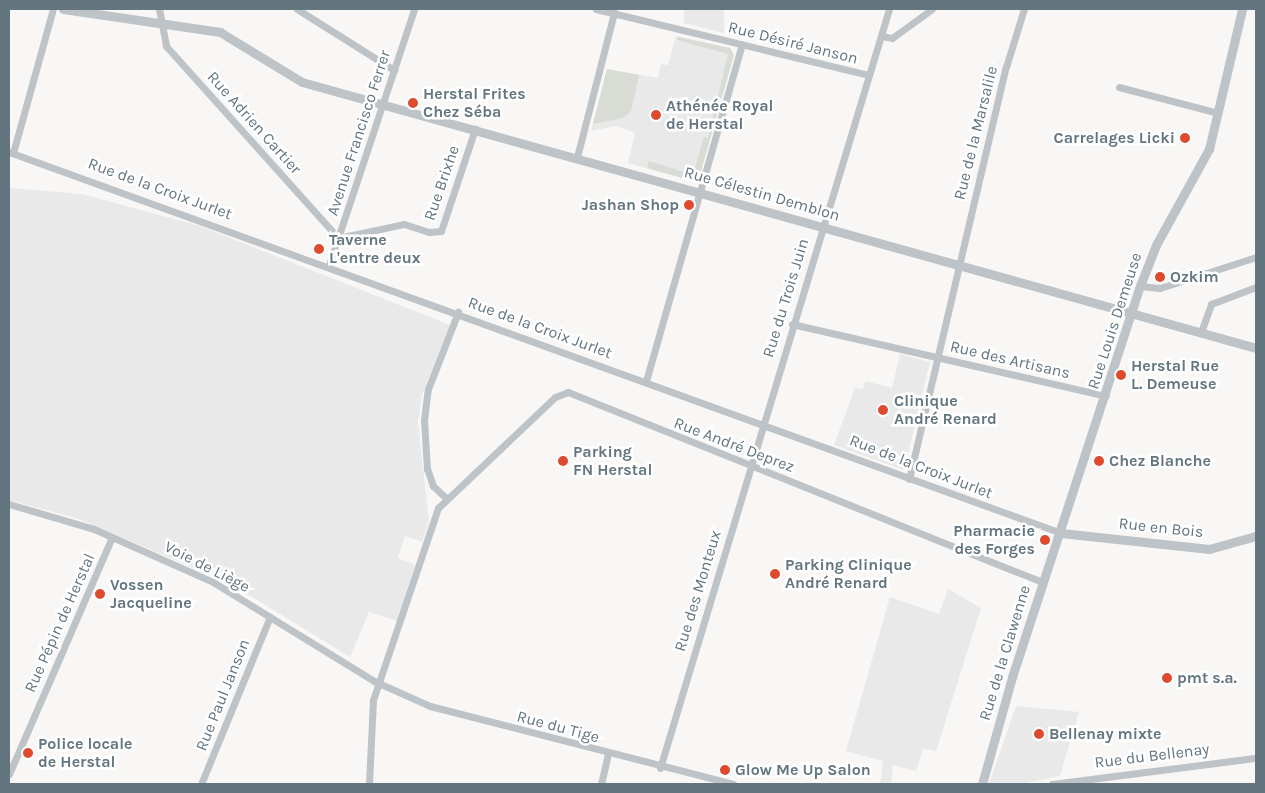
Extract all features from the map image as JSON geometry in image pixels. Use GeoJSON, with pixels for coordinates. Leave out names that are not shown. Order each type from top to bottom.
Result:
{"type":"FeatureCollection","features":[{"type":"Feature","properties":{"kind":"street"},"geometry":{"type":"LineString","coordinates":[[11,152],[53,9]]}},
{"type":"Feature","properties":{"kind":"street","name":"Rue Célestin Demblon"},"geometry":{"type":"LineString","coordinates":[[63,9],[158,21],[220,32],[302,82],[384,103],[1256,348]]}},
{"type":"Feature","properties":{"kind":"street"},"geometry":{"type":"LineString","coordinates":[[158,21],[159,9]]}},
{"type":"Feature","properties":{"kind":"street"},"geometry":{"type":"LineString","coordinates":[[297,9],[394,70]]}},
{"type":"Feature","properties":{"kind":"street","name":"Avenue Francisco Ferrer"},"geometry":{"type":"LineString","coordinates":[[329,265],[415,9]]}},
{"type":"Feature","properties":{"kind":"street","name":"Rue Désiré Janson"},"geometry":{"type":"LineString","coordinates":[[596,9],[868,74]]}},
{"type":"Feature","properties":{"kind":"street","name":"Rue du Trois Juin"},"geometry":{"type":"LineString","coordinates":[[762,423],[889,9]]}},
{"type":"Feature","properties":{"kind":"street"},"geometry":{"type":"LineString","coordinates":[[881,36],[892,38],[932,9]]}},
{"type":"Feature","properties":{"kind":"street","name":"Rue de la Marsalile"},"geometry":{"type":"LineString","coordinates":[[910,479],[958,264],[1024,9]]}},
{"type":"Feature","properties":{"kind":"street","name":"Rue Louis Demeuse"},"geometry":{"type":"LineString","coordinates":[[1061,533],[1140,286],[1156,245],[1209,149],[1242,9]]}},
{"type":"Feature","properties":{"kind":"street"},"geometry":{"type":"LineString","coordinates":[[577,157],[614,13]]}},
{"type":"Feature","properties":{"kind":"street","name":"Rue Adrien Cartier"},"geometry":{"type":"LineString","coordinates":[[158,21],[166,46],[338,238]]}},
{"type":"Feature","properties":{"kind":"street"},"geometry":{"type":"LineString","coordinates":[[646,381],[742,44]]}},
{"type":"Feature","properties":{"kind":"street"},"geometry":{"type":"LineString","coordinates":[[1119,87],[1218,113]]}},
{"type":"Feature","properties":{"kind":"street","name":"Rue Brixhe"},"geometry":{"type":"LineString","coordinates":[[338,238],[404,224],[429,232],[441,231],[475,129]]}},
{"type":"Feature","properties":{"kind":"street","name":"Rue de la Croix Jurlet"},"geometry":{"type":"LineString","coordinates":[[11,152],[329,265],[1061,533]]}},
{"type":"Feature","properties":{"kind":"street"},"geometry":{"type":"LineString","coordinates":[[1140,286],[1160,288],[1256,257]]}},
{"type":"Feature","properties":{"kind":"street"},"geometry":{"type":"LineString","coordinates":[[1201,332],[1211,304],[1256,287]]}},
{"type":"Feature","properties":{"kind":"street"},"geometry":{"type":"LineString","coordinates":[[369,784],[372,715],[379,684],[438,508],[446,498],[433,486],[427,469],[424,420],[428,388],[458,312]]}},
{"type":"Feature","properties":{"kind":"street","name":"Rue des Artisans"},"geometry":{"type":"LineString","coordinates":[[792,324],[1106,396]]}},
{"type":"Feature","properties":{"kind":"street","name":"Rue André Deprez"},"geometry":{"type":"LineString","coordinates":[[446,498],[466,485],[555,397],[568,392],[749,467],[1042,582]]}},
{"type":"Feature","properties":{"kind":"street","name":"Rue des Monteux"},"geometry":{"type":"LineString","coordinates":[[660,768],[762,423]]}},
{"type":"Feature","properties":{"kind":"street","name":"Voie de Liège"},"geometry":{"type":"LineString","coordinates":[[9,504],[112,537],[213,582],[379,684]]}},
{"type":"Feature","properties":{"kind":"street","name":"Rue en Bois"},"geometry":{"type":"LineString","coordinates":[[1061,533],[1209,548],[1256,536]]}},
{"type":"Feature","properties":{"kind":"street","name":"Rue de la Clawenne"},"geometry":{"type":"LineString","coordinates":[[982,784],[1042,582],[1061,533]]}},
{"type":"Feature","properties":{"kind":"street","name":"Rue Pépin de Herstal"},"geometry":{"type":"LineString","coordinates":[[9,774],[112,537]]}},
{"type":"Feature","properties":{"kind":"street","name":"Rue Paul Janson"},"geometry":{"type":"LineString","coordinates":[[201,784],[270,617]]}},
{"type":"Feature","properties":{"kind":"street","name":"Rue du Tige"},"geometry":{"type":"LineString","coordinates":[[379,684],[430,706],[660,768],[733,784]]}},
{"type":"Feature","properties":{"kind":"street"},"geometry":{"type":"LineString","coordinates":[[601,784],[608,754]]}},
{"type":"Feature","properties":{"kind":"street","name":"Rue du Bellenay"},"geometry":{"type":"LineString","coordinates":[[1052,784],[1256,758]]}},
{"type":"Feature","properties":{"kind":"shaded area"},"geometry":{"type":"Polygon","coordinates":[[[684,9],[724,9],[724,33],[684,23],[684,9]]]}},
{"type":"Feature","properties":{"kind":"shaded area","name":"Athénée Royal de Herstal"},"geometry":{"type":"Polygon","coordinates":[[[676,36],[730,48],[734,55],[699,177],[692,181],[628,163],[635,133],[616,126],[591,131],[607,69],[658,78],[661,64],[668,65],[676,36]]]}},
{"type":"Feature","properties":{"kind":"shaded area"},"geometry":{"type":"Polygon","coordinates":[[[678,37],[730,48],[734,55],[700,175],[693,174],[704,137],[708,138],[728,54],[677,40],[678,37]]]}},
{"type":"Feature","properties":{"kind":"shaded area"},"geometry":{"type":"Polygon","coordinates":[[[607,69],[639,75],[631,111],[623,118],[593,124],[607,69]]]}},
{"type":"Feature","properties":{"kind":"shaded area"},"geometry":{"type":"Polygon","coordinates":[[[649,161],[693,175],[690,180],[647,168],[649,161]]]}},
{"type":"Feature","properties":{"kind":"shaded area"},"geometry":{"type":"Polygon","coordinates":[[[9,188],[82,194],[200,226],[450,325],[422,394],[418,422],[429,522],[422,542],[405,536],[398,558],[415,565],[397,621],[369,612],[350,657],[236,587],[230,574],[199,570],[79,519],[9,500],[9,188]]]}},
{"type":"Feature","properties":{"kind":"shaded area","name":"Clinique André Renard"},"geometry":{"type":"Polygon","coordinates":[[[900,354],[930,362],[904,470],[834,445],[855,388],[863,389],[865,381],[892,388],[900,354]]]}},
{"type":"Feature","properties":{"kind":"shaded area"},"geometry":{"type":"Polygon","coordinates":[[[948,589],[981,608],[936,751],[923,749],[916,771],[893,765],[891,784],[880,784],[883,761],[846,751],[890,597],[939,614],[948,589]]]}},
{"type":"Feature","properties":{"kind":"shaded area","name":"Bellenay mixte"},"geometry":{"type":"Polygon","coordinates":[[[1016,706],[1079,712],[1060,776],[1021,784],[989,784],[1016,706]]]}},
{"type":"Feature","properties":{"kind":"place","name":"Herstal Frites Chez Séba"},"geometry":{"type":"Point","coordinates":[413,103]}},
{"type":"Feature","properties":{"kind":"place","name":"Athénée Royal de Herstal"},"geometry":{"type":"Point","coordinates":[656,115]}},
{"type":"Feature","properties":{"kind":"place","name":"Carrelages Licki"},"geometry":{"type":"Point","coordinates":[1185,138]}},
{"type":"Feature","properties":{"kind":"place","name":"Jashan Shop"},"geometry":{"type":"Point","coordinates":[689,205]}},
{"type":"Feature","properties":{"kind":"place","name":"Taverne L'entre deux"},"geometry":{"type":"Point","coordinates":[319,249]}},
{"type":"Feature","properties":{"kind":"place","name":"Ozkim"},"geometry":{"type":"Point","coordinates":[1160,277]}},
{"type":"Feature","properties":{"kind":"place","name":"Herstal Rue L. Demeuse"},"geometry":{"type":"Point","coordinates":[1121,375]}},
{"type":"Feature","properties":{"kind":"place","name":"Clinique André Renard"},"geometry":{"type":"Point","coordinates":[883,410]}},
{"type":"Feature","properties":{"kind":"place","name":"Parking FN Herstal"},"geometry":{"type":"Point","coordinates":[563,461]}},
{"type":"Feature","properties":{"kind":"place","name":"Chez Blanche"},"geometry":{"type":"Point","coordinates":[1099,461]}},
{"type":"Feature","properties":{"kind":"place","name":"Pharmacie des Forges"},"geometry":{"type":"Point","coordinates":[1045,540]}},
{"type":"Feature","properties":{"kind":"place","name":"Parking Clinique André Renard"},"geometry":{"type":"Point","coordinates":[775,574]}},
{"type":"Feature","properties":{"kind":"place","name":"Vossen Jacqueline"},"geometry":{"type":"Point","coordinates":[100,594]}},
{"type":"Feature","properties":{"kind":"place","name":"pmt s.a."},"geometry":{"type":"Point","coordinates":[1167,678]}},
{"type":"Feature","properties":{"kind":"place","name":"Bellenay mixte"},"geometry":{"type":"Point","coordinates":[1039,734]}},
{"type":"Feature","properties":{"kind":"place","name":"Police locale de Herstal"},"geometry":{"type":"Point","coordinates":[28,753]}},
{"type":"Feature","properties":{"kind":"place","name":"Glow Me Up Salon"},"geometry":{"type":"Point","coordinates":[725,770]}}]}
